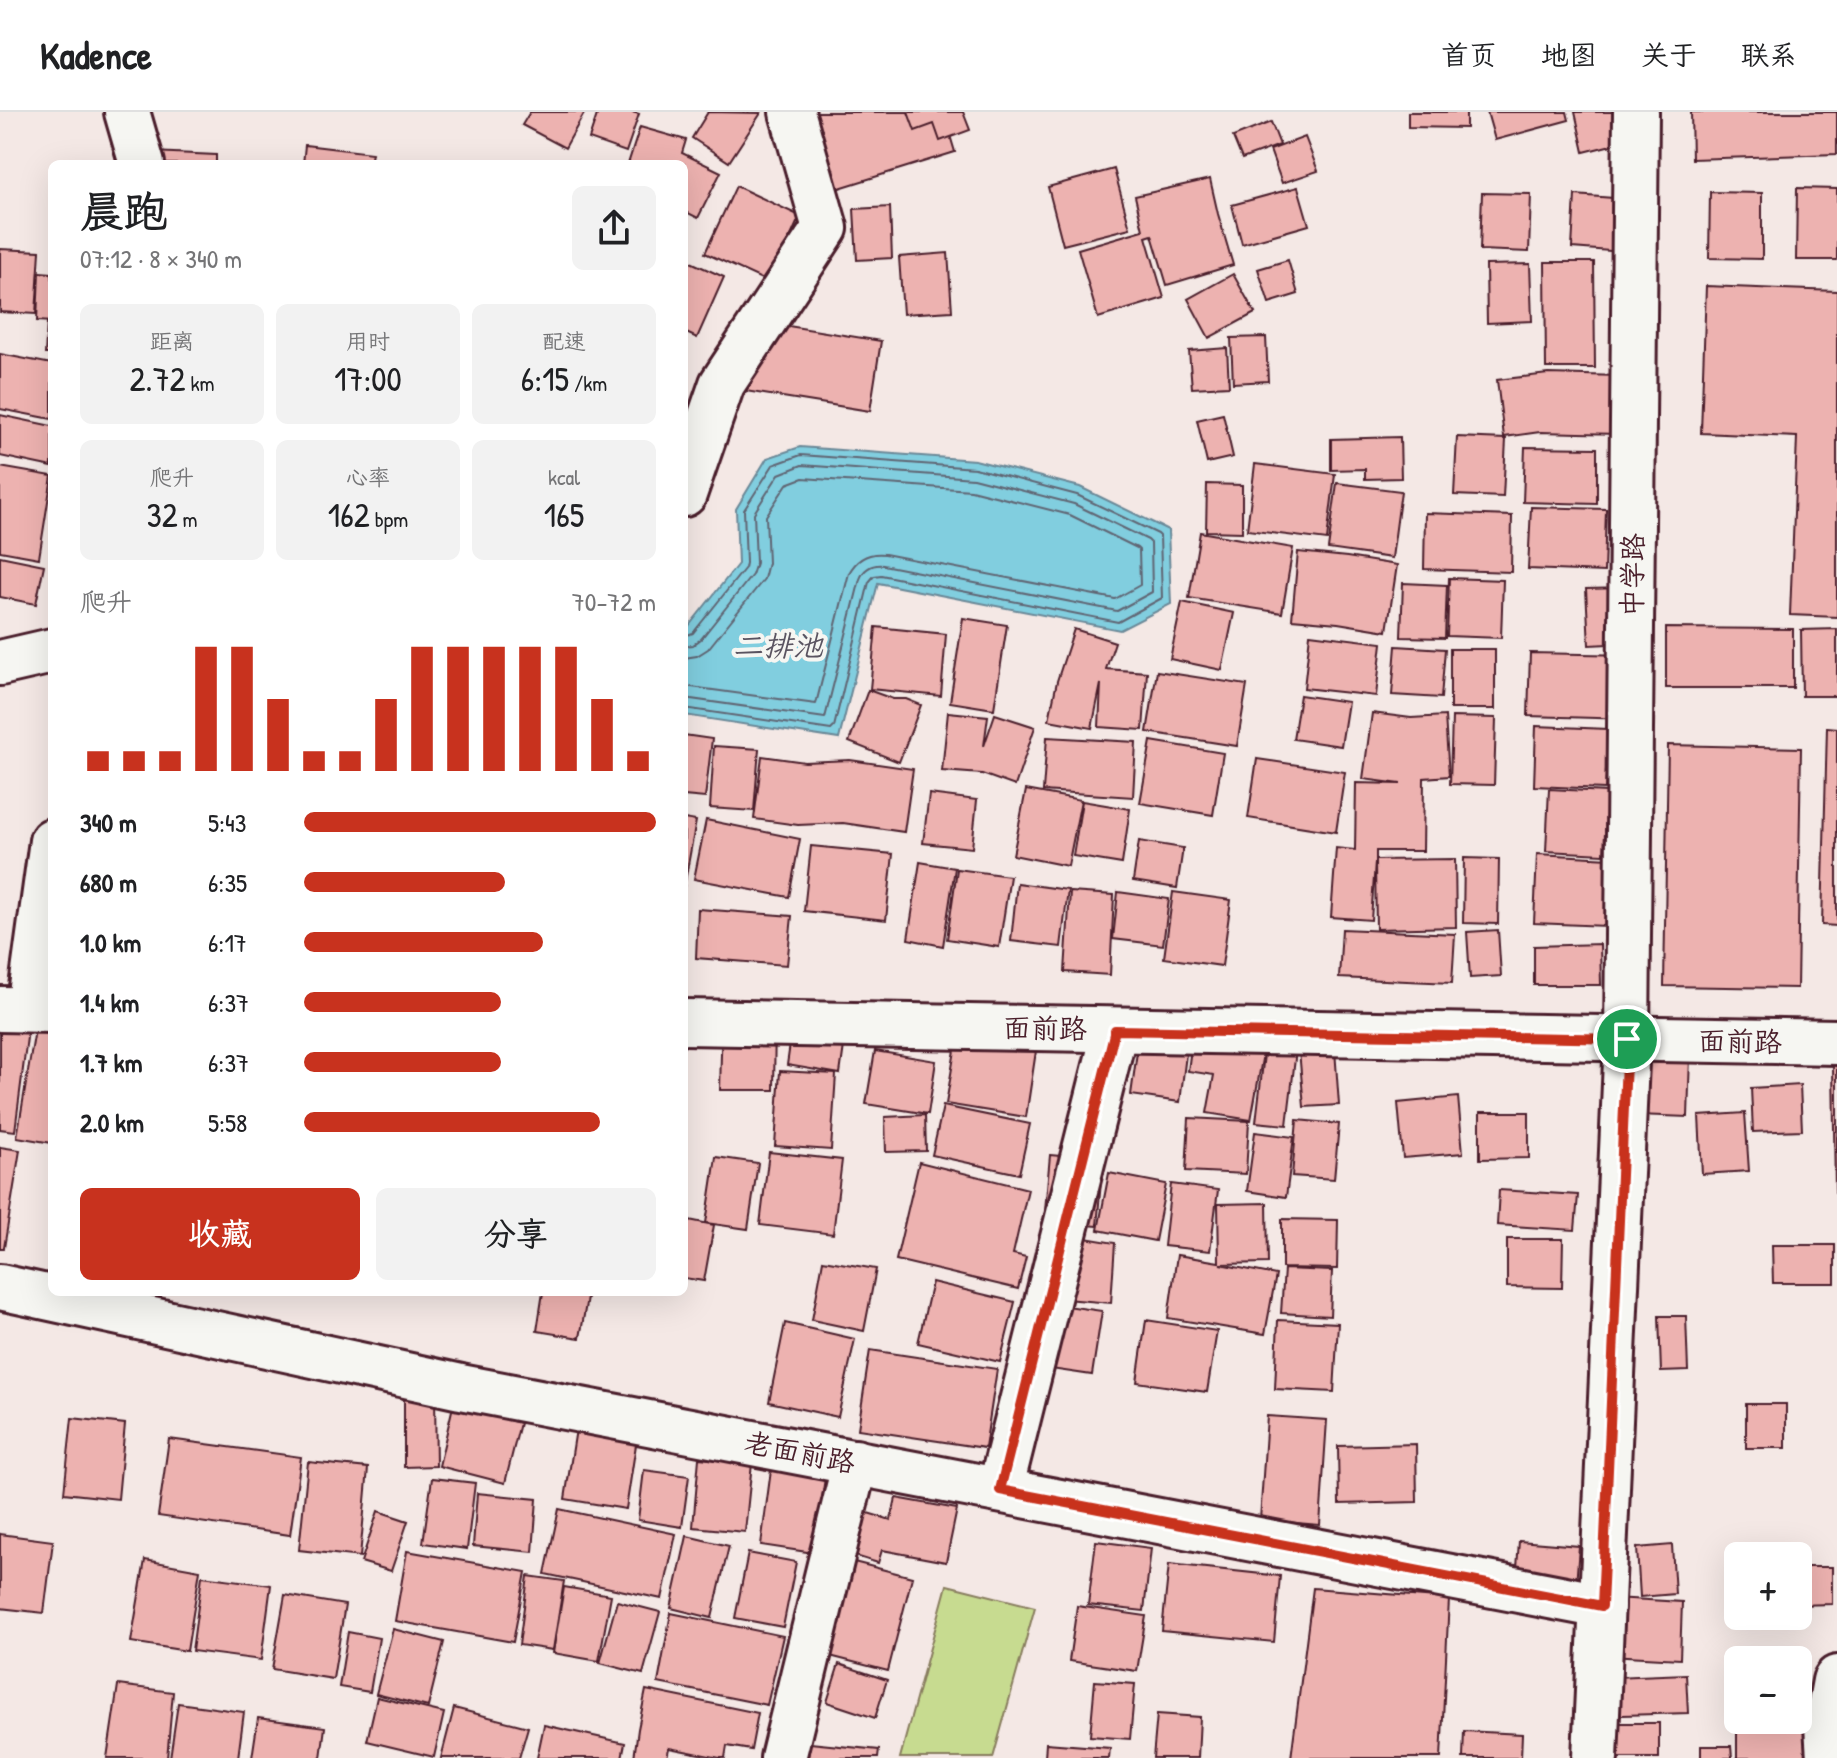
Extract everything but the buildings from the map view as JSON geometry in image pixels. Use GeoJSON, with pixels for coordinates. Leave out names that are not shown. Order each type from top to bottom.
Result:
{"type":"FeatureCollection","features":[{"type":"Feature","properties":{"kind":"street"},"geometry":{"type":"LineString","coordinates":[[127,112],[141,160]]}},
{"type":"Feature","properties":{"kind":"street"},"geometry":{"type":"LineString","coordinates":[[688,482],[722,384],[825,228],[792,112]]}},
{"type":"Feature","properties":{"kind":"street","name":"中学路"},"geometry":{"type":"LineString","coordinates":[[1595,1758],[1627,1039],[1636,112]]}},
{"type":"Feature","properties":{"kind":"street"},"geometry":{"type":"LineString","coordinates":[[0,663],[48,652]]}},
{"type":"Feature","properties":{"kind":"street"},"geometry":{"type":"LineString","coordinates":[[27,1009],[48,868]]}},
{"type":"Feature","properties":{"kind":"street","name":"面前路"},"geometry":{"type":"LineString","coordinates":[[688,1022],[1837,1042]]}},
{"type":"Feature","properties":{"kind":"street"},"geometry":{"type":"LineString","coordinates":[[1000,1490],[1115,1030]]}},
{"type":"Feature","properties":{"kind":"street","name":"老面前路"},"geometry":{"type":"LineString","coordinates":[[0,1287],[461,1387],[1602,1606]]}},
{"type":"Feature","properties":{"kind":"street"},"geometry":{"type":"LineString","coordinates":[[783,1758],[855,1462]]}},
{"type":"Feature","properties":{"kind":"street"},"geometry":{"type":"LineString","coordinates":[[1829,1758],[1827,1725],[1837,1678]]}},
{"type":"Feature","properties":{"kind":"green space"},"geometry":{"type":"Polygon","coordinates":[[[947,1585],[1035,1607],[993,1758],[900,1758],[947,1585]]]}},
{"type":"Feature","properties":{"kind":"water","name":"二排池"},"geometry":{"type":"Polygon","coordinates":[[[800,447],[975,460],[1080,487],[1168,530],[1171,604],[1120,630],[878,583],[839,739],[688,716],[688,627],[738,564],[736,509],[767,458],[800,447]]]}},
{"type":"Feature","properties":{"kind":"route"},"geometry":{"type":"LineString","coordinates":[[1115,1030],[1627,1039],[1602,1606],[1000,1490],[1115,1030]]}}]}
